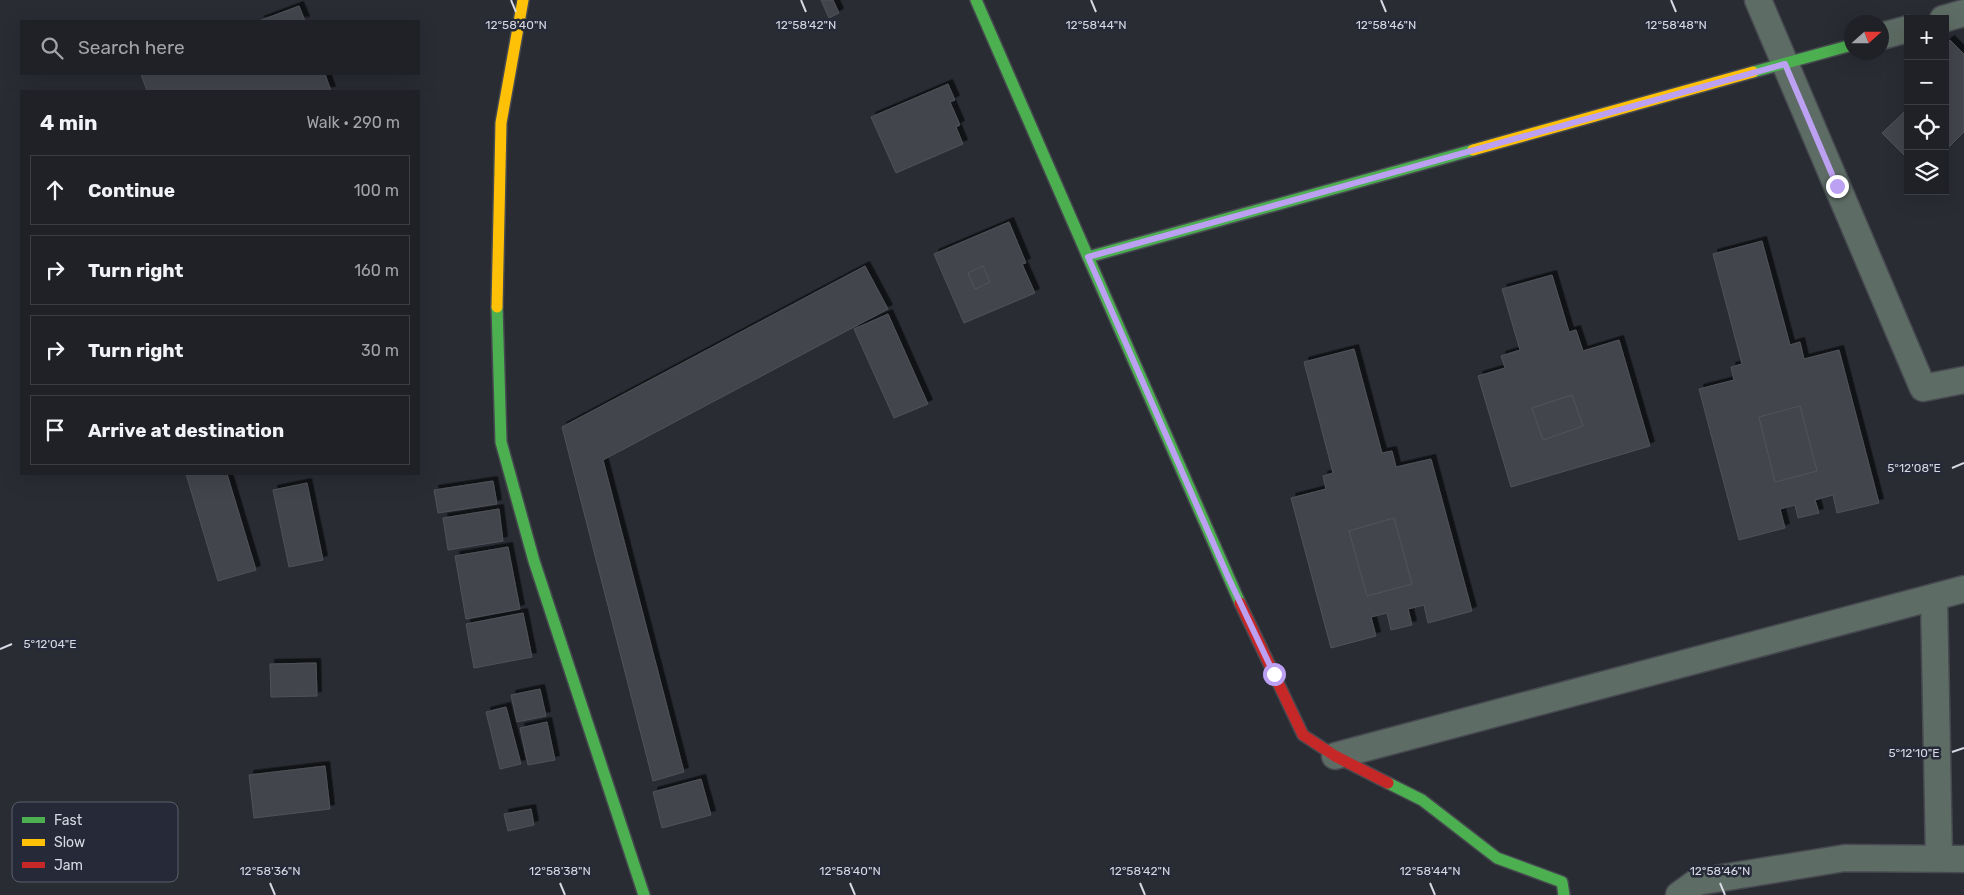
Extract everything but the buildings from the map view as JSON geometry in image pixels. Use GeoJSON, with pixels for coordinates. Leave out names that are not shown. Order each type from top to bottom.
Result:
{"type":"FeatureCollection","features":[{"type":"Feature","properties":{"kind":"street"},"geometry":{"type":"LineString","coordinates":[[523,0],[501,122],[497,320],[502,442],[534,561],[644,895]]}},
{"type":"Feature","properties":{"kind":"street"},"geometry":{"type":"LineString","coordinates":[[976,0],[1225,570],[1303,735],[1335,756],[1422,800],[1497,858],[1562,882],[1564,895]]}},
{"type":"Feature","properties":{"kind":"street"},"geometry":{"type":"LineString","coordinates":[[1758,0],[1923,388],[1964,380]]}},
{"type":"Feature","properties":{"kind":"street"},"geometry":{"type":"LineString","coordinates":[[1949,17],[1964,13]]}},
{"type":"Feature","properties":{"kind":"street"},"geometry":{"type":"LineString","coordinates":[[1889,34],[1904,30]]}},
{"type":"Feature","properties":{"kind":"street"},"geometry":{"type":"LineString","coordinates":[[1088,257],[1844,47]]}},
{"type":"Feature","properties":{"kind":"street"},"geometry":{"type":"LineString","coordinates":[[1335,756],[1964,589]]}},
{"type":"Feature","properties":{"kind":"street"},"geometry":{"type":"LineString","coordinates":[[1678,895],[1697,882],[1845,858],[1952,859],[1934,597]]}},
{"type":"Feature","properties":{"kind":"traffic: fast"},"geometry":{"type":"LineString","coordinates":[[976,0],[1088,257],[1473,150]]}},
{"type":"Feature","properties":{"kind":"traffic: fast"},"geometry":{"type":"LineString","coordinates":[[1753,72],[1844,47]]}},
{"type":"Feature","properties":{"kind":"traffic: fast"},"geometry":{"type":"LineString","coordinates":[[1088,257],[1240,603]]}},
{"type":"Feature","properties":{"kind":"traffic: fast"},"geometry":{"type":"LineString","coordinates":[[497,307],[501,442],[534,561],[644,895]]}},
{"type":"Feature","properties":{"kind":"traffic: fast"},"geometry":{"type":"LineString","coordinates":[[1388,783],[1422,800],[1497,858],[1562,882],[1564,895]]}},
{"type":"Feature","properties":{"kind":"traffic: slow"},"geometry":{"type":"LineString","coordinates":[[497,307],[501,123],[523,0]]}},
{"type":"Feature","properties":{"kind":"traffic: slow"},"geometry":{"type":"LineString","coordinates":[[1473,150],[1753,72]]}},
{"type":"Feature","properties":{"kind":"traffic: jam"},"geometry":{"type":"LineString","coordinates":[[1240,603],[1303,735],[1335,756],[1388,783]]}},
{"type":"Feature","properties":{"kind":"route"},"geometry":{"type":"LineString","coordinates":[[1274,674],[1229,579],[1088,257],[1785,64],[1837,186]]}}]}
